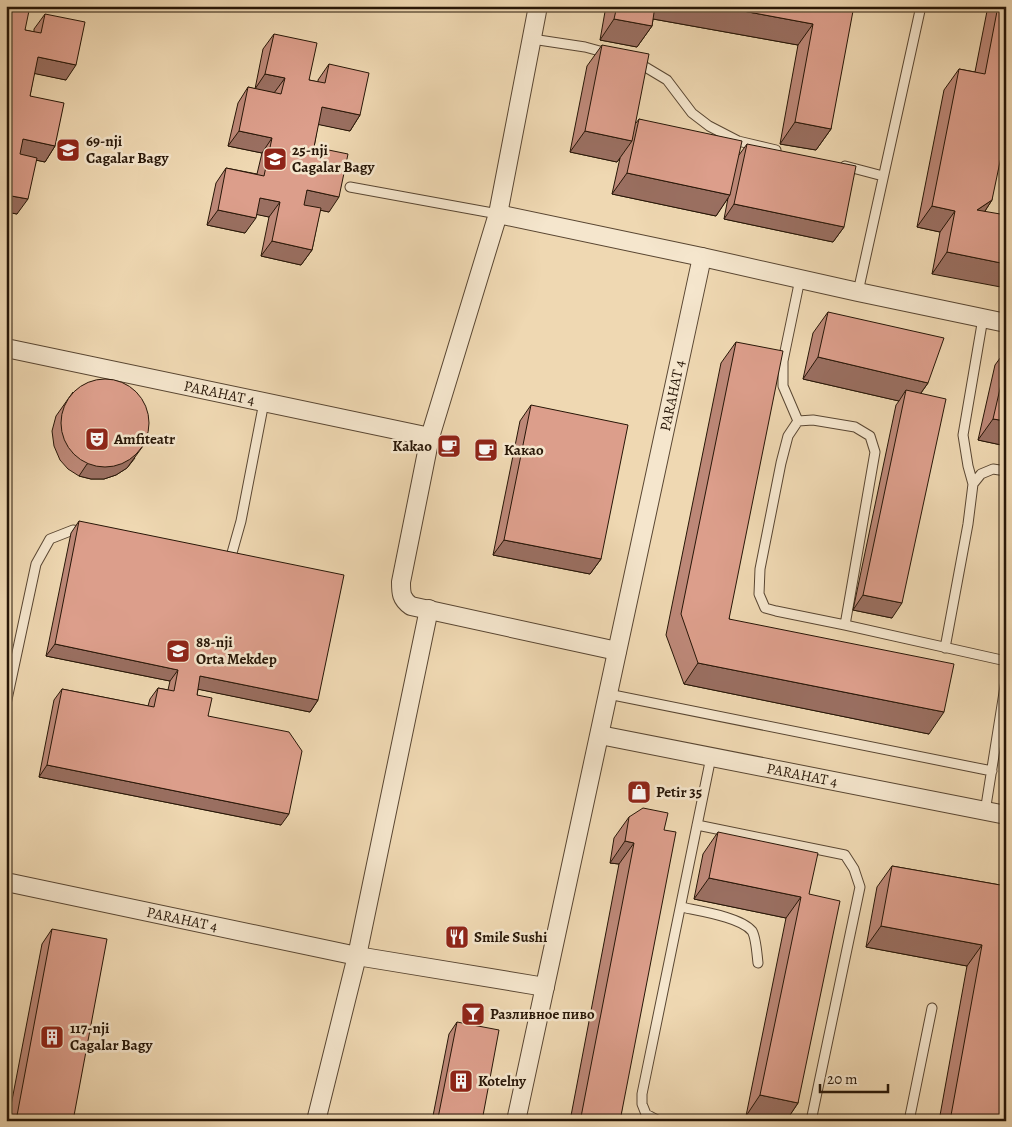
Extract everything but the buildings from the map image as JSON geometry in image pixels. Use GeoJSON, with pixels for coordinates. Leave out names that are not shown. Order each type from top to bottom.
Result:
{"type":"FeatureCollection","features":[{"type":"Feature","properties":{"kind":"street"},"geometry":{"type":"LineString","coordinates":[[538,6],[498,214],[430,437],[401,582],[402,594],[405,602],[411,606],[617,651]]}},
{"type":"Feature","properties":{"kind":"street"},"geometry":{"type":"LineString","coordinates":[[498,214],[1006,322]]}},
{"type":"Feature","properties":{"kind":"street","name":"PARAHAT 4"},"geometry":{"type":"LineString","coordinates":[[516,1121],[702,257]]}},
{"type":"Feature","properties":{"kind":"street","name":"PARAHAT 4"},"geometry":{"type":"LineString","coordinates":[[6,348],[430,437]]}},
{"type":"Feature","properties":{"kind":"street"},"geometry":{"type":"LineString","coordinates":[[316,1121],[357,956],[429,609]]}},
{"type":"Feature","properties":{"kind":"street","name":"PARAHAT 4"},"geometry":{"type":"LineString","coordinates":[[600,735],[1006,815]]}},
{"type":"Feature","properties":{"kind":"street","name":"PARAHAT 4"},"geometry":{"type":"LineString","coordinates":[[6,882],[357,956],[545,987]]}},
{"type":"Feature","properties":{"kind":"lane"},"geometry":{"type":"LineString","coordinates":[[858,292],[921,6]]}},
{"type":"Feature","properties":{"kind":"lane"},"geometry":{"type":"LineString","coordinates":[[532,40],[585,47],[637,62],[667,80],[692,113],[709,126],[738,141],[786,152]]}},
{"type":"Feature","properties":{"kind":"lane"},"geometry":{"type":"LineString","coordinates":[[835,164],[883,176]]}},
{"type":"Feature","properties":{"kind":"lane"},"geometry":{"type":"LineString","coordinates":[[350,187],[498,214]]}},
{"type":"Feature","properties":{"kind":"lane"},"geometry":{"type":"LineString","coordinates":[[798,421],[783,386],[783,361],[800,279]]}},
{"type":"Feature","properties":{"kind":"lane"},"geometry":{"type":"LineString","coordinates":[[974,484],[968,466],[964,434],[983,318]]}},
{"type":"Feature","properties":{"kind":"lane"},"geometry":{"type":"LineString","coordinates":[[230,560],[241,521],[264,402]]}},
{"type":"Feature","properties":{"kind":"lane"},"geometry":{"type":"LineString","coordinates":[[798,421],[813,420],[855,427],[870,436],[875,452],[845,625]]}},
{"type":"Feature","properties":{"kind":"lane"},"geometry":{"type":"LineString","coordinates":[[798,421],[788,436],[781,462],[760,569],[759,594],[765,608],[1006,661]]}},
{"type":"Feature","properties":{"kind":"lane"},"geometry":{"type":"LineString","coordinates":[[946,648],[974,484],[981,474],[993,469],[1006,471]]}},
{"type":"Feature","properties":{"kind":"lane"},"geometry":{"type":"LineString","coordinates":[[6,704],[36,564],[50,539],[73,530],[91,534]]}},
{"type":"Feature","properties":{"kind":"lane"},"geometry":{"type":"LineString","coordinates":[[986,812],[1006,680]]}},
{"type":"Feature","properties":{"kind":"lane"},"geometry":{"type":"LineString","coordinates":[[608,694],[992,771]]}},
{"type":"Feature","properties":{"kind":"lane"},"geometry":{"type":"LineString","coordinates":[[659,1121],[646,1114],[642,1104],[642,1094],[711,757]]}},
{"type":"Feature","properties":{"kind":"lane"},"geometry":{"type":"LineString","coordinates":[[697,825],[845,855],[854,869],[860,887],[810,1121]]}},
{"type":"Feature","properties":{"kind":"lane"},"geometry":{"type":"LineString","coordinates":[[681,907],[738,920],[753,933],[758,962]]}},
{"type":"Feature","properties":{"kind":"lane"},"geometry":{"type":"LineString","coordinates":[[909,1121],[932,1008]]}},
{"type":"Feature","properties":{"kind":"place","name":"69-nji Cagalar Bagy"},"geometry":{"type":"Point","coordinates":[68,150]}},
{"type":"Feature","properties":{"kind":"place","name":"25-nji Cagalar Bagy"},"geometry":{"type":"Point","coordinates":[275,159]}},
{"type":"Feature","properties":{"kind":"place","name":"Amfiteatr"},"geometry":{"type":"Point","coordinates":[97,439]}},
{"type":"Feature","properties":{"kind":"place","name":"Kakao"},"geometry":{"type":"Point","coordinates":[449,446]}},
{"type":"Feature","properties":{"kind":"place","name":"Какао"},"geometry":{"type":"Point","coordinates":[486,450]}},
{"type":"Feature","properties":{"kind":"place","name":"88-nji Orta Mekdep"},"geometry":{"type":"Point","coordinates":[178,651]}},
{"type":"Feature","properties":{"kind":"place","name":"Petir 35"},"geometry":{"type":"Point","coordinates":[639,792]}},
{"type":"Feature","properties":{"kind":"place","name":"Smile Sushi"},"geometry":{"type":"Point","coordinates":[457,937]}},
{"type":"Feature","properties":{"kind":"place","name":"Разливное пиво"},"geometry":{"type":"Point","coordinates":[473,1014]}},
{"type":"Feature","properties":{"kind":"place","name":"117-nji Cagalar Bagy"},"geometry":{"type":"Point","coordinates":[52,1037]}},
{"type":"Feature","properties":{"kind":"place","name":"Kotelny"},"geometry":{"type":"Point","coordinates":[461,1081]}}]}
